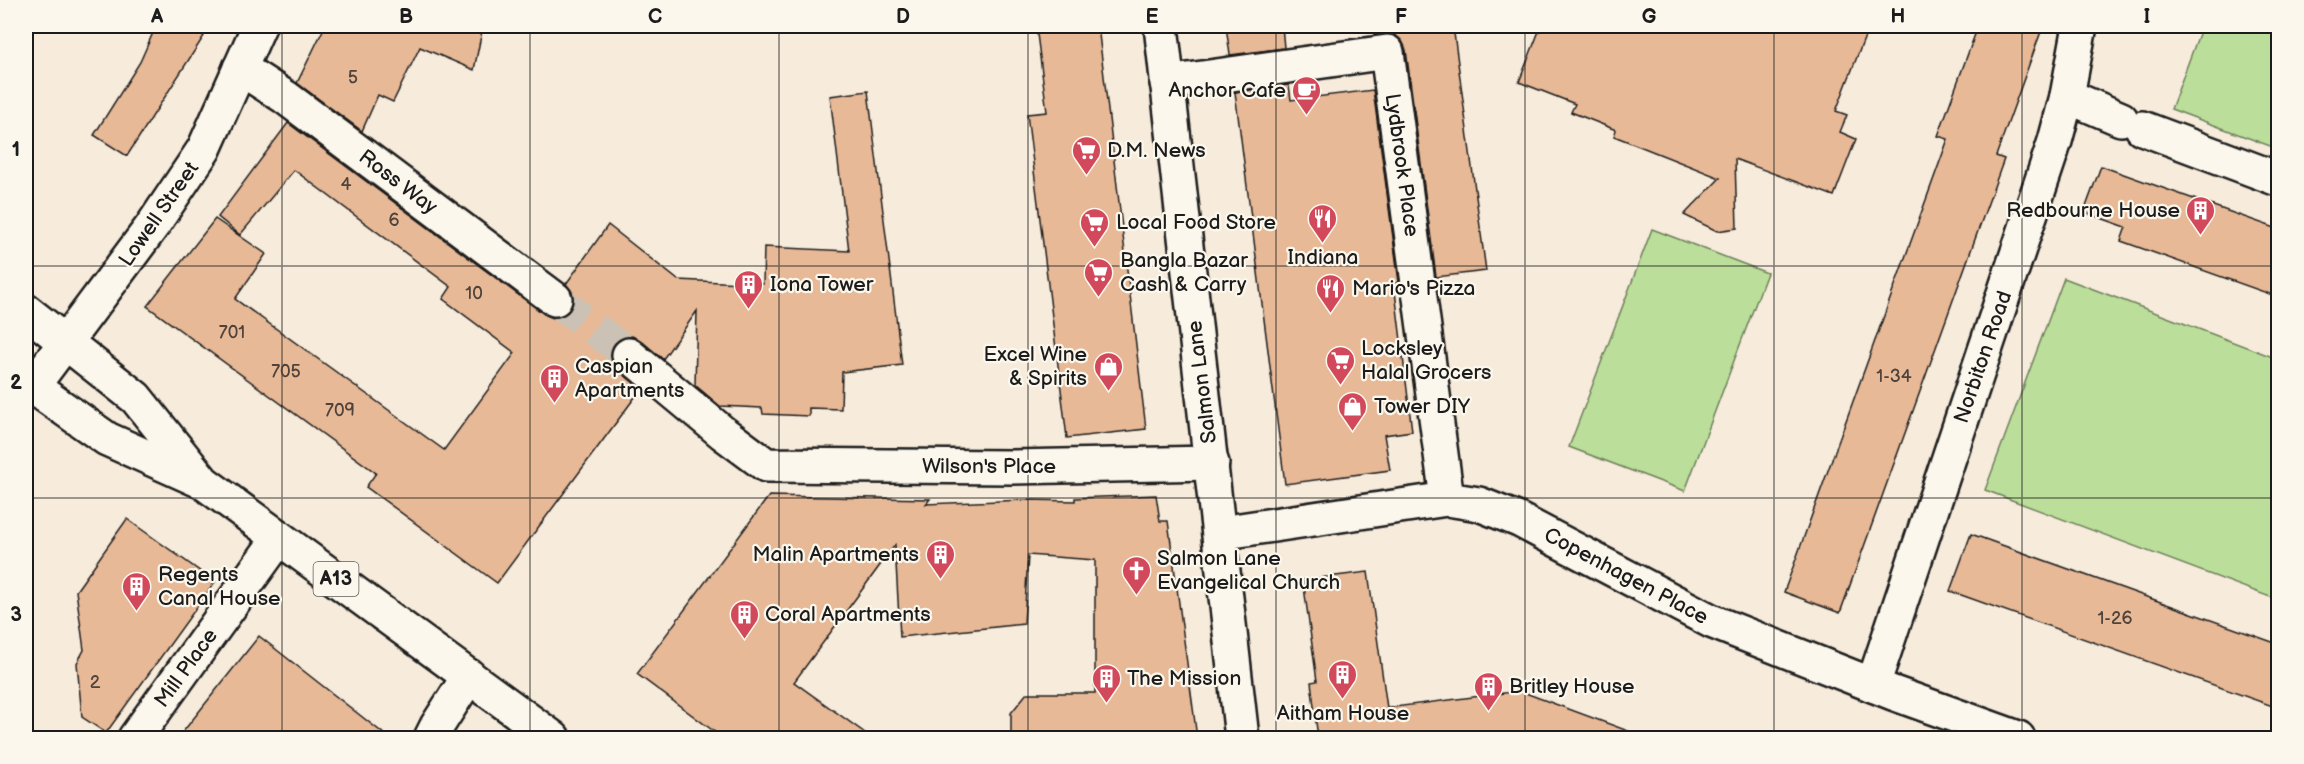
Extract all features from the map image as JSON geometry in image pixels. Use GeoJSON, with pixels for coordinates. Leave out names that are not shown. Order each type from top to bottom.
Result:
{"type":"FeatureCollection","features":[{"type":"Feature","properties":{"kind":"main road","name":"Lowell Street"},"geometry":{"type":"LineString","coordinates":[[29,384],[65,343],[153,225],[204,149],[259,26]]}},
{"type":"Feature","properties":{"kind":"main road","name":"Salmon Lane"},"geometry":{"type":"LineString","coordinates":[[1161,26],[1242,738]]}},
{"type":"Feature","properties":{"kind":"main road","name":"Norbiton Road"},"geometry":{"type":"LineString","coordinates":[[1873,685],[2055,141],[2067,96],[2080,26]]}},
{"type":"Feature","properties":{"kind":"main road","name":"Lydbrook Place"},"geometry":{"type":"LineString","coordinates":[[1167,83],[1387,52],[1447,499]]}},
{"type":"Feature","properties":{"kind":"main road","name":"Ross Way"},"geometry":{"type":"LineString","coordinates":[[240,68],[285,97],[555,298]]}},
{"type":"Feature","properties":{"kind":"main road"},"geometry":{"type":"LineString","coordinates":[[2067,96],[2132,124],[2278,179]]}},
{"type":"Feature","properties":{"kind":"main road","name":"A13"},"geometry":{"type":"LineString","coordinates":[[26,311],[136,398],[203,482]]}},
{"type":"Feature","properties":{"kind":"main road","name":"Wilson's Place"},"geometry":{"type":"LineString","coordinates":[[629,355],[723,433],[766,465],[1012,467],[1212,463]]}},
{"type":"Feature","properties":{"kind":"main road","name":"A13"},"geometry":{"type":"LineString","coordinates":[[29,384],[107,439],[203,482],[553,738]]}},
{"type":"Feature","properties":{"kind":"main road","name":"Copenhagen Place"},"geometry":{"type":"LineString","coordinates":[[1220,533],[1447,499],[1479,504],[1519,520],[1710,621],[1873,685],[2018,738]]}},
{"type":"Feature","properties":{"kind":"main road","name":"Mill Place"},"geometry":{"type":"LineString","coordinates":[[135,738],[279,538]]}},
{"type":"Feature","properties":{"kind":"main road"},"geometry":{"type":"LineString","coordinates":[[431,738],[469,676]]}},
{"type":"Feature","properties":{"kind":"green space"},"geometry":{"type":"Polygon","coordinates":[[[2202,26],[2278,26],[2278,149],[2171,109],[2202,26]]]}},
{"type":"Feature","properties":{"kind":"green space"},"geometry":{"type":"Polygon","coordinates":[[[1652,229],[1767,273],[1685,491],[1569,447],[1652,229]]]}},
{"type":"Feature","properties":{"kind":"green space"},"geometry":{"type":"Polygon","coordinates":[[[2064,278],[2278,359],[2278,600],[1985,490],[2064,278]]]}},
{"type":"Feature","properties":{"kind":"building"},"geometry":{"type":"Polygon","coordinates":[[[156,26],[205,26],[201,34],[204,36],[127,156],[94,135],[140,62],[156,26]]]}},
{"type":"Feature","properties":{"kind":"building"},"geometry":{"type":"Polygon","coordinates":[[[325,26],[483,26],[474,70],[420,47],[393,102],[378,95],[362,131],[297,83],[325,26]]]}},
{"type":"Feature","properties":{"kind":"building"},"geometry":{"type":"Polygon","coordinates":[[[1036,26],[1098,26],[1146,429],[1067,438],[1027,114],[1047,112],[1036,26]]]}},
{"type":"Feature","properties":{"kind":"building"},"geometry":{"type":"Polygon","coordinates":[[[1226,26],[1282,26],[1284,48],[1230,55],[1226,26]]]}},
{"type":"Feature","properties":{"kind":"building"},"geometry":{"type":"Polygon","coordinates":[[[1373,26],[1453,26],[1486,271],[1436,277],[1406,50],[1402,41],[1395,35],[1374,35],[1373,26]]]}},
{"type":"Feature","properties":{"kind":"building"},"geometry":{"type":"Polygon","coordinates":[[[1541,26],[1869,26],[1836,111],[1847,115],[1840,132],[1856,139],[1834,196],[1735,159],[1737,228],[1717,231],[1684,215],[1720,178],[1614,136],[1616,130],[1571,112],[1575,104],[1519,82],[1541,26]]]}},
{"type":"Feature","properties":{"kind":"building"},"geometry":{"type":"Polygon","coordinates":[[[1978,26],[2043,26],[1996,156],[2004,159],[1840,613],[1784,592],[1948,139],[1938,136],[1978,26]]]}},
{"type":"Feature","properties":{"kind":"building"},"geometry":{"type":"Polygon","coordinates":[[[1289,85],[1291,100],[1373,90],[1399,282],[1394,283],[1412,431],[1384,435],[1390,470],[1285,484],[1235,92],[1289,85]]]}},
{"type":"Feature","properties":{"kind":"building"},"geometry":{"type":"Polygon","coordinates":[[[868,91],[902,365],[842,372],[841,409],[809,408],[809,416],[763,414],[762,408],[720,406],[695,385],[697,311],[663,359],[640,340],[632,336],[622,338],[615,343],[611,351],[611,361],[641,389],[497,583],[366,487],[376,473],[147,306],[215,219],[266,254],[235,299],[444,450],[515,353],[443,299],[451,287],[294,170],[240,235],[218,217],[288,123],[544,314],[553,318],[563,316],[570,310],[573,302],[572,292],[566,284],[608,225],[678,280],[763,284],[764,247],[849,251],[830,96],[868,91]]]}},
{"type":"Feature","properties":{"kind":"building","name":"Redbourne House"},"geometry":{"type":"Polygon","coordinates":[[[2101,166],[2278,229],[2278,297],[2121,241],[2126,227],[2084,212],[2101,166]]]}},
{"type":"Feature","properties":{"kind":"building"},"geometry":{"type":"Polygon","coordinates":[[[1156,495],[1160,521],[1168,521],[1197,738],[1011,738],[1011,713],[1027,693],[1095,693],[1095,560],[1028,555],[1024,624],[900,637],[895,545],[794,682],[872,738],[723,738],[637,674],[769,496],[930,499],[926,504],[1026,500],[1075,501],[1075,498],[1156,495]]]}},
{"type":"Feature","properties":{"kind":"building","name":"Regents Canal House"},"geometry":{"type":"Polygon","coordinates":[[[127,519],[215,582],[106,733],[82,717],[77,663],[84,650],[76,591],[127,519]]]}},
{"type":"Feature","properties":{"kind":"building"},"geometry":{"type":"Polygon","coordinates":[[[1971,534],[2278,644],[2278,708],[1950,591],[1971,534]]]}},
{"type":"Feature","properties":{"kind":"building"},"geometry":{"type":"Polygon","coordinates":[[[1368,572],[1387,708],[1520,691],[1639,735],[1639,738],[1318,738],[1311,682],[1317,681],[1303,580],[1368,572]]]}},
{"type":"Feature","properties":{"kind":"building"},"geometry":{"type":"Polygon","coordinates":[[[259,636],[389,738],[178,738],[259,636]]]}},
{"type":"Feature","properties":{"kind":"tunnel"},"geometry":{"type":"LineString","coordinates":[[555,299],[629,355]]}},
{"type":"Feature","properties":{"kind":"place","name":"Anchor Cafe"},"geometry":{"type":"Point","coordinates":[1307,116]}},
{"type":"Feature","properties":{"kind":"place","name":"D.M. News"},"geometry":{"type":"Point","coordinates":[1086,176]}},
{"type":"Feature","properties":{"kind":"place","name":"Redbourne House"},"geometry":{"type":"Point","coordinates":[2201,236]}},
{"type":"Feature","properties":{"kind":"place","name":"Indiana"},"geometry":{"type":"Point","coordinates":[1323,244]}},
{"type":"Feature","properties":{"kind":"place","name":"Local Food Store"},"geometry":{"type":"Point","coordinates":[1095,248]}},
{"type":"Feature","properties":{"kind":"place","name":"Bangla Bazar Cash & Carry"},"geometry":{"type":"Point","coordinates":[1099,298]}},
{"type":"Feature","properties":{"kind":"place","name":"Iona Tower"},"geometry":{"type":"Point","coordinates":[749,310]}},
{"type":"Feature","properties":{"kind":"place","name":"Mario's Pizza"},"geometry":{"type":"Point","coordinates":[1331,314]}},
{"type":"Feature","properties":{"kind":"place","name":"Locksley Halal Grocers"},"geometry":{"type":"Point","coordinates":[1340,386]}},
{"type":"Feature","properties":{"kind":"place","name":"Excel Wine & Spirits"},"geometry":{"type":"Point","coordinates":[1108,392]}},
{"type":"Feature","properties":{"kind":"place","name":"Caspian Apartments"},"geometry":{"type":"Point","coordinates":[554,404]}},
{"type":"Feature","properties":{"kind":"place","name":"Tower DIY"},"geometry":{"type":"Point","coordinates":[1353,432]}},
{"type":"Feature","properties":{"kind":"place","name":"Malin Apartments"},"geometry":{"type":"Point","coordinates":[940,580]}},
{"type":"Feature","properties":{"kind":"place","name":"Salmon Lane Evangelical Church"},"geometry":{"type":"Point","coordinates":[1136,596]}},
{"type":"Feature","properties":{"kind":"place","name":"Regents Canal House"},"geometry":{"type":"Point","coordinates":[137,612]}},
{"type":"Feature","properties":{"kind":"place","name":"Coral Apartments"},"geometry":{"type":"Point","coordinates":[744,640]}},
{"type":"Feature","properties":{"kind":"place","name":"Aitham House"},"geometry":{"type":"Point","coordinates":[1343,700]}},
{"type":"Feature","properties":{"kind":"place","name":"The Mission"},"geometry":{"type":"Point","coordinates":[1106,704]}},
{"type":"Feature","properties":{"kind":"place","name":"Britley House"},"geometry":{"type":"Point","coordinates":[1488,712]}}]}
